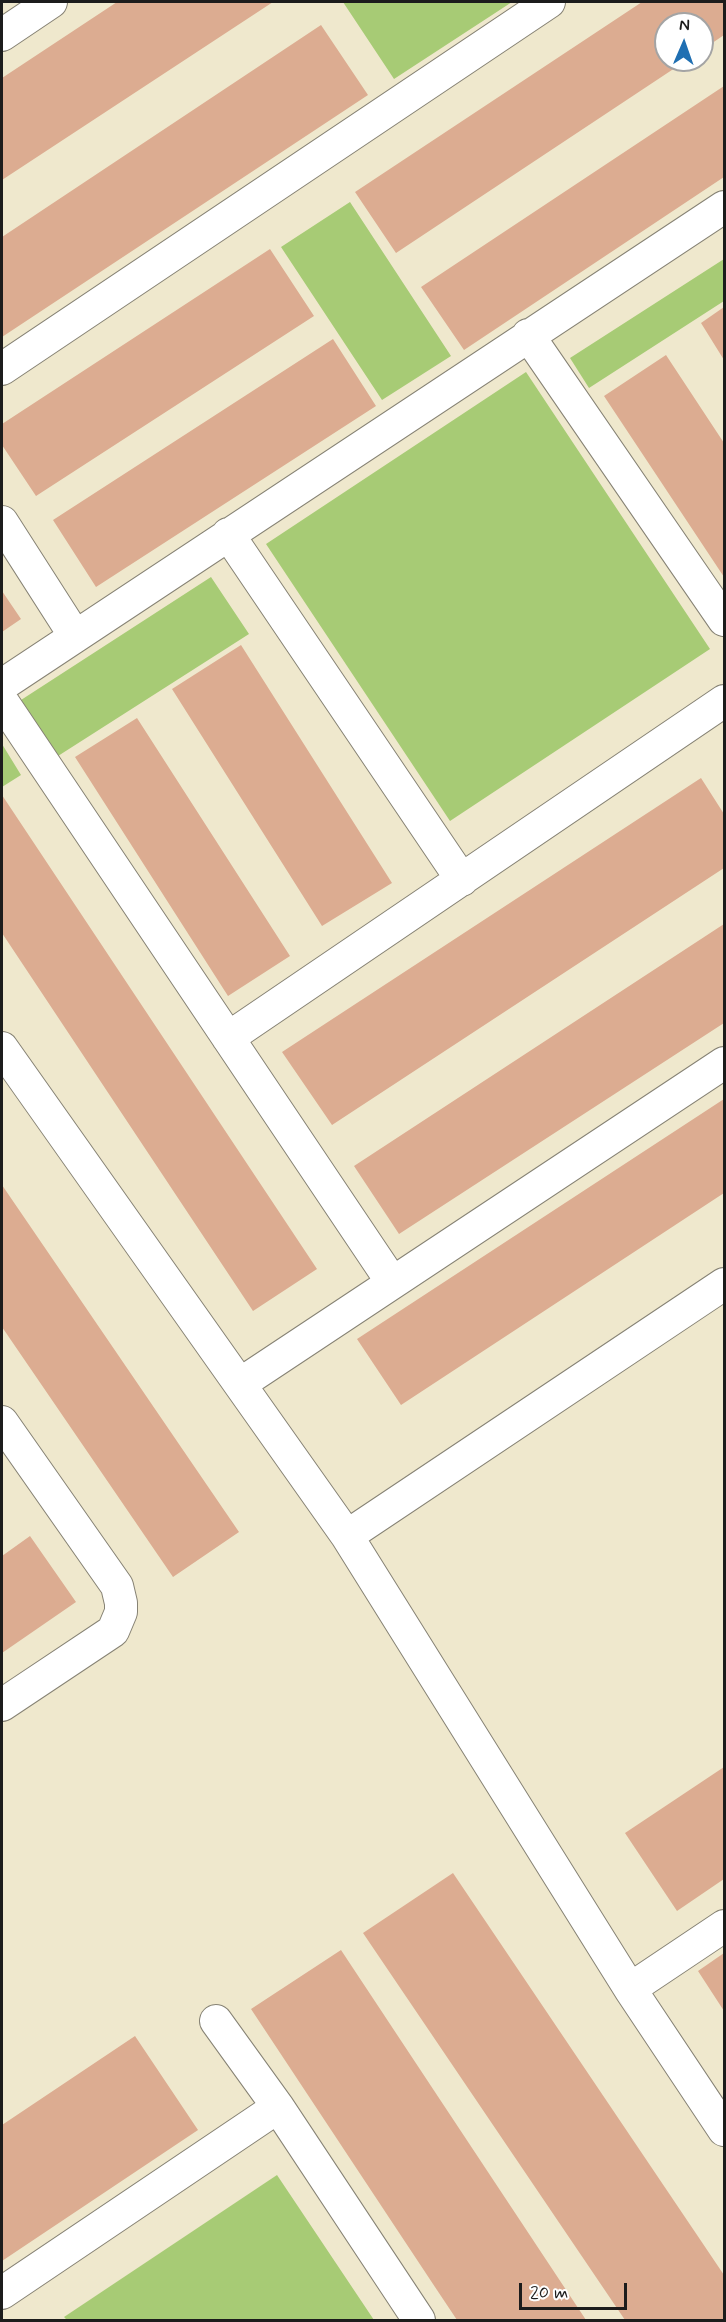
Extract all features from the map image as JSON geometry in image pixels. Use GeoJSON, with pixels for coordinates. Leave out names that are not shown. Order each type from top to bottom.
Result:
{"type":"FeatureCollection","features":[{"type":"Feature","properties":{"kind":"street"},"geometry":{"type":"LineString","coordinates":[[2,35],[51,2]]}},
{"type":"Feature","properties":{"kind":"street"},"geometry":{"type":"LineString","coordinates":[[2,369],[549,2]]}},
{"type":"Feature","properties":{"kind":"street"},"geometry":{"type":"LineString","coordinates":[[2,685],[724,207]]}},
{"type":"Feature","properties":{"kind":"street"},"geometry":{"type":"LineString","coordinates":[[528,335],[724,620]]}},
{"type":"Feature","properties":{"kind":"street"},"geometry":{"type":"LineString","coordinates":[[2,522],[75,636]]}},
{"type":"Feature","properties":{"kind":"street"},"geometry":{"type":"LineString","coordinates":[[228,534],[462,880]]}},
{"type":"Feature","properties":{"kind":"street"},"geometry":{"type":"LineString","coordinates":[[2,701],[392,1282]]}},
{"type":"Feature","properties":{"kind":"street"},"geometry":{"type":"LineString","coordinates":[[228,1038],[724,701]]}},
{"type":"Feature","properties":{"kind":"street"},"geometry":{"type":"LineString","coordinates":[[2,1048],[347,1536],[630,1989],[724,2130]]}},
{"type":"Feature","properties":{"kind":"street"},"geometry":{"type":"LineString","coordinates":[[240,1384],[724,1064]]}},
{"type":"Feature","properties":{"kind":"street"},"geometry":{"type":"LineString","coordinates":[[347,1536],[724,1284]]}},
{"type":"Feature","properties":{"kind":"street"},"geometry":{"type":"LineString","coordinates":[[2,1422],[117,1586],[122,1603],[121,1612],[113,1631],[2,1705]]}},
{"type":"Feature","properties":{"kind":"street"},"geometry":{"type":"LineString","coordinates":[[630,1989],[724,1926]]}},
{"type":"Feature","properties":{"kind":"street"},"geometry":{"type":"LineString","coordinates":[[216,2021],[278,2107],[419,2320]]}},
{"type":"Feature","properties":{"kind":"street"},"geometry":{"type":"LineString","coordinates":[[2,2293],[278,2107]]}},
{"type":"Feature","properties":{"kind":"green space"},"geometry":{"type":"Polygon","coordinates":[[[343,2],[512,2],[394,79],[343,2]]]}},
{"type":"Feature","properties":{"kind":"green space"},"geometry":{"type":"Polygon","coordinates":[[[350,202],[451,356],[382,400],[281,247],[350,202]]]}},
{"type":"Feature","properties":{"kind":"green space"},"geometry":{"type":"Polygon","coordinates":[[[724,259],[724,301],[589,388],[570,358],[724,259]]]}},
{"type":"Feature","properties":{"kind":"green space"},"geometry":{"type":"Polygon","coordinates":[[[526,372],[710,649],[450,821],[266,544],[526,372]]]}},
{"type":"Feature","properties":{"kind":"green space"},"geometry":{"type":"Polygon","coordinates":[[[211,577],[249,634],[58,756],[21,700],[211,577]]]}},
{"type":"Feature","properties":{"kind":"green space"},"geometry":{"type":"Polygon","coordinates":[[[2,744],[21,775],[2,787],[2,744]]]}},
{"type":"Feature","properties":{"kind":"green space"},"geometry":{"type":"Polygon","coordinates":[[[277,2175],[374,2320],[67,2320],[64,2317],[277,2175]]]}},
{"type":"Feature","properties":{"kind":"building"},"geometry":{"type":"Polygon","coordinates":[[[117,2],[273,2],[2,180],[2,78],[117,2]]]}},
{"type":"Feature","properties":{"kind":"building"},"geometry":{"type":"Polygon","coordinates":[[[642,2],[724,2],[724,35],[714,42],[714,12],[654,12],[654,72],[669,72],[396,253],[355,192],[642,2]]]}},
{"type":"Feature","properties":{"kind":"building"},"geometry":{"type":"Polygon","coordinates":[[[321,25],[368,95],[2,337],[2,237],[321,25]]]}},
{"type":"Feature","properties":{"kind":"building"},"geometry":{"type":"Polygon","coordinates":[[[724,86],[724,177],[464,350],[421,287],[724,86]]]}},
{"type":"Feature","properties":{"kind":"building"},"geometry":{"type":"Polygon","coordinates":[[[270,249],[314,316],[36,496],[2,445],[2,424],[270,249]]]}},
{"type":"Feature","properties":{"kind":"building"},"geometry":{"type":"Polygon","coordinates":[[[724,307],[724,360],[701,323],[724,307]]]}},
{"type":"Feature","properties":{"kind":"building"},"geometry":{"type":"Polygon","coordinates":[[[333,339],[376,406],[96,587],[53,520],[333,339]]]}},
{"type":"Feature","properties":{"kind":"building"},"geometry":{"type":"Polygon","coordinates":[[[666,355],[724,443],[724,577],[604,396],[666,355]]]}},
{"type":"Feature","properties":{"kind":"building"},"geometry":{"type":"Polygon","coordinates":[[[2,591],[21,619],[2,632],[2,591]]]}},
{"type":"Feature","properties":{"kind":"building"},"geometry":{"type":"Polygon","coordinates":[[[241,645],[392,883],[322,926],[172,689],[241,645]]]}},
{"type":"Feature","properties":{"kind":"building"},"geometry":{"type":"Polygon","coordinates":[[[137,718],[290,956],[228,996],[75,757],[137,718]]]}},
{"type":"Feature","properties":{"kind":"building"},"geometry":{"type":"Polygon","coordinates":[[[701,778],[724,814],[724,868],[332,1125],[282,1052],[701,778]]]}},
{"type":"Feature","properties":{"kind":"building"},"geometry":{"type":"Polygon","coordinates":[[[2,795],[317,1269],[253,1311],[2,933],[2,795]]]}},
{"type":"Feature","properties":{"kind":"building"},"geometry":{"type":"Polygon","coordinates":[[[724,924],[724,1023],[399,1234],[354,1166],[724,924]]]}},
{"type":"Feature","properties":{"kind":"building"},"geometry":{"type":"Polygon","coordinates":[[[724,1099],[724,1193],[401,1405],[357,1339],[724,1099]]]}},
{"type":"Feature","properties":{"kind":"building"},"geometry":{"type":"Polygon","coordinates":[[[2,1185],[239,1532],[173,1577],[2,1327],[2,1185]]]}},
{"type":"Feature","properties":{"kind":"building"},"geometry":{"type":"Polygon","coordinates":[[[30,1536],[76,1602],[2,1653],[2,1556],[30,1536]]]}},
{"type":"Feature","properties":{"kind":"building"},"geometry":{"type":"Polygon","coordinates":[[[724,1767],[724,1879],[677,1911],[625,1833],[724,1767]]]}},
{"type":"Feature","properties":{"kind":"building"},"geometry":{"type":"Polygon","coordinates":[[[453,1873],[724,2275],[724,2320],[625,2320],[363,1933],[453,1873]]]}},
{"type":"Feature","properties":{"kind":"building"},"geometry":{"type":"Polygon","coordinates":[[[341,1950],[586,2320],[457,2320],[431,2281],[251,2009],[341,1950]]]}},
{"type":"Feature","properties":{"kind":"building"},"geometry":{"type":"Polygon","coordinates":[[[724,1953],[724,2011],[698,1971],[724,1953]]]}},
{"type":"Feature","properties":{"kind":"building"},"geometry":{"type":"Polygon","coordinates":[[[135,2036],[198,2130],[2,2261],[2,2125],[135,2036]]]}}]}
